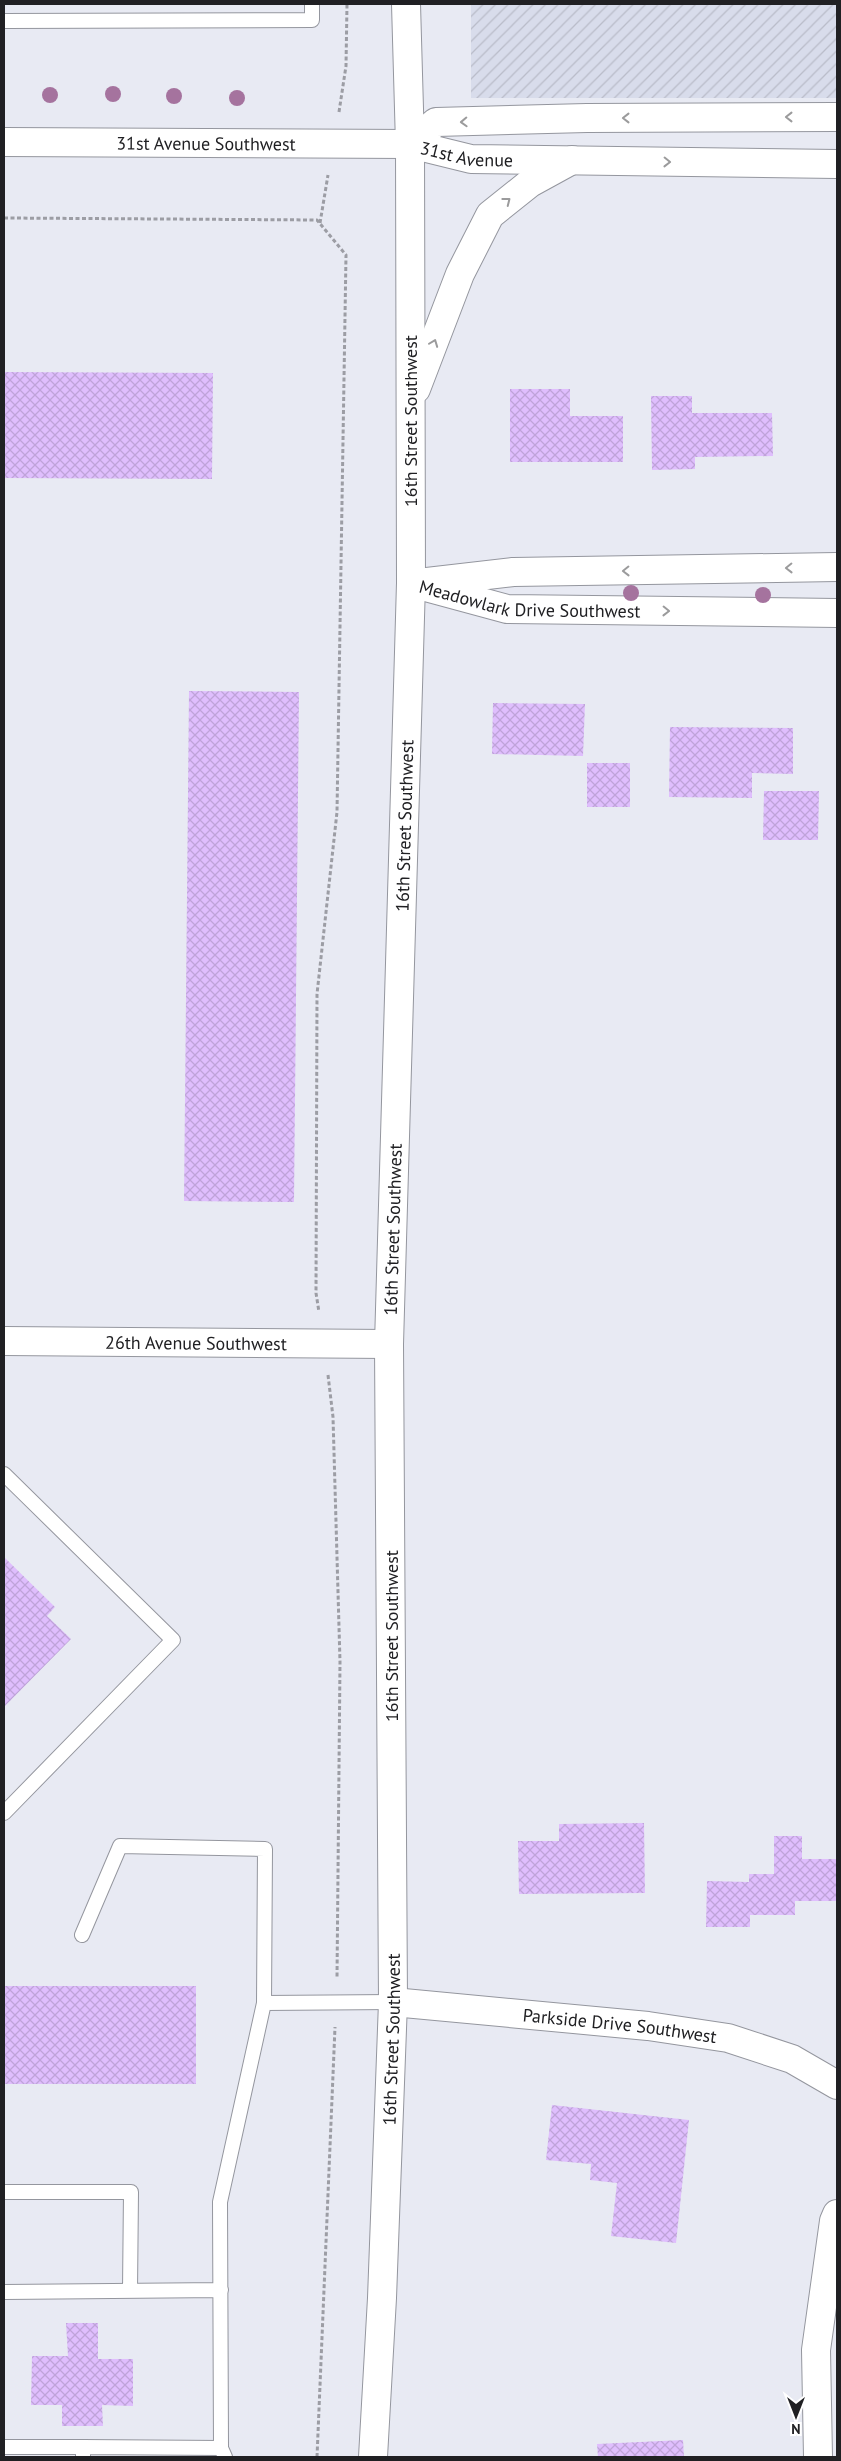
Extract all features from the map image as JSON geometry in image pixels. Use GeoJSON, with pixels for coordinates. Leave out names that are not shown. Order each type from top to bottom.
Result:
{"type":"FeatureCollection","features":[{"type":"Feature","properties":{"kind":"street","name":"16th Street Southwest"},"geometry":{"type":"LineString","coordinates":[[373,2457],[382,2298],[392,2002],[389,1344],[411,583],[410,144],[406,4]]}},
{"type":"Feature","properties":{"kind":"street","name":"31st Avenue"},"geometry":{"type":"LineString","coordinates":[[410,144],[436,122],[587,118],[837,117]]}},
{"type":"Feature","properties":{"kind":"street","name":"31st Avenue Southwest"},"geometry":{"type":"LineString","coordinates":[[4,142],[410,144]]}},
{"type":"Feature","properties":{"kind":"street","name":"31st Avenue"},"geometry":{"type":"LineString","coordinates":[[410,144],[471,159],[837,164]]}},
{"type":"Feature","properties":{"kind":"street"},"geometry":{"type":"LineString","coordinates":[[410,405],[460,274],[490,214],[530,183],[572,160]]}},
{"type":"Feature","properties":{"kind":"street","name":"Meadowlark Drive Southwest"},"geometry":{"type":"LineString","coordinates":[[411,583],[513,572],[837,568]]}},
{"type":"Feature","properties":{"kind":"street","name":"Meadowlark Drive Southwest"},"geometry":{"type":"LineString","coordinates":[[411,583],[507,609],[837,613]]}},
{"type":"Feature","properties":{"kind":"street","name":"26th Avenue Southwest"},"geometry":{"type":"LineString","coordinates":[[4,1341],[389,1344]]}},
{"type":"Feature","properties":{"kind":"street","name":"Parkside Drive Southwest"},"geometry":{"type":"LineString","coordinates":[[392,2002],[648,2026],[728,2038],[792,2059],[837,2085]]}},
{"type":"Feature","properties":{"kind":"street"},"geometry":{"type":"LineString","coordinates":[[818,2457],[816,2350],[834,2221],[837,2214]]}},
{"type":"Feature","properties":{"kind":"lane"},"geometry":{"type":"LineString","coordinates":[[4,21],[312,20],[312,4]]}},
{"type":"Feature","properties":{"kind":"lane"},"geometry":{"type":"LineString","coordinates":[[4,1474],[173,1640],[4,1813]]}},
{"type":"Feature","properties":{"kind":"lane"},"geometry":{"type":"LineString","coordinates":[[4,2447],[83,2452],[223,2452],[220,2202],[264,2003],[265,1849],[120,1846],[82,1935]]}},
{"type":"Feature","properties":{"kind":"lane"},"geometry":{"type":"LineString","coordinates":[[264,2003],[392,2002]]}},
{"type":"Feature","properties":{"kind":"lane"},"geometry":{"type":"LineString","coordinates":[[4,2192],[131,2192],[130,2291]]}},
{"type":"Feature","properties":{"kind":"lane"},"geometry":{"type":"LineString","coordinates":[[4,2292],[220,2290]]}},
{"type":"Feature","properties":{"kind":"path"},"geometry":{"type":"LineString","coordinates":[[346,66],[347,4]]}},
{"type":"Feature","properties":{"kind":"path"},"geometry":{"type":"LineString","coordinates":[[4,218],[317,220],[346,255],[337,812],[317,994],[316,1293],[333,1417],[340,1662],[336,2002],[317,2457]]}},
{"type":"Feature","properties":{"kind":"shaded area"},"geometry":{"type":"Polygon","coordinates":[[[471,4],[837,4],[837,98],[471,98],[471,4]]]}},
{"type":"Feature","properties":{"kind":"building"},"geometry":{"type":"Polygon","coordinates":[[[4,372],[213,373],[212,479],[4,478],[4,372]]]}},
{"type":"Feature","properties":{"kind":"building"},"geometry":{"type":"Polygon","coordinates":[[[510,389],[570,389],[570,416],[623,416],[623,462],[510,462],[510,389]]]}},
{"type":"Feature","properties":{"kind":"building"},"geometry":{"type":"Polygon","coordinates":[[[651,396],[692,396],[692,413],[772,413],[773,456],[695,457],[695,469],[652,470],[651,396]]]}},
{"type":"Feature","properties":{"kind":"building"},"geometry":{"type":"Polygon","coordinates":[[[189,691],[299,692],[294,1202],[184,1201],[189,691]]]}},
{"type":"Feature","properties":{"kind":"building"},"geometry":{"type":"Polygon","coordinates":[[[493,703],[585,704],[583,756],[492,754],[493,703]]]}},
{"type":"Feature","properties":{"kind":"building"},"geometry":{"type":"Polygon","coordinates":[[[670,727],[793,728],[793,774],[752,773],[752,798],[669,797],[670,727]]]}},
{"type":"Feature","properties":{"kind":"building"},"geometry":{"type":"Polygon","coordinates":[[[587,763],[630,763],[630,807],[587,807],[587,763]]]}},
{"type":"Feature","properties":{"kind":"building"},"geometry":{"type":"Polygon","coordinates":[[[764,791],[819,791],[818,840],[763,840],[764,791]]]}},
{"type":"Feature","properties":{"kind":"building"},"geometry":{"type":"Polygon","coordinates":[[[4,1557],[55,1607],[47,1616],[71,1639],[4,1707],[4,1557]]]}},
{"type":"Feature","properties":{"kind":"building"},"geometry":{"type":"Polygon","coordinates":[[[644,1823],[645,1893],[519,1894],[518,1841],[559,1841],[559,1824],[644,1823]]]}},
{"type":"Feature","properties":{"kind":"building"},"geometry":{"type":"Polygon","coordinates":[[[774,1836],[802,1836],[802,1859],[837,1859],[837,1901],[795,1901],[795,1915],[750,1915],[750,1927],[706,1927],[707,1881],[749,1882],[749,1874],[774,1874],[774,1836]]]}},
{"type":"Feature","properties":{"kind":"building"},"geometry":{"type":"Polygon","coordinates":[[[4,1986],[196,1986],[196,2084],[4,2084],[4,1986]]]}},
{"type":"Feature","properties":{"kind":"building"},"geometry":{"type":"Polygon","coordinates":[[[552,2105],[689,2120],[676,2243],[611,2236],[617,2183],[590,2180],[591,2164],[546,2160],[552,2105]]]}},
{"type":"Feature","properties":{"kind":"building"},"geometry":{"type":"Polygon","coordinates":[[[66,2323],[98,2323],[98,2359],[133,2359],[133,2406],[102,2405],[103,2426],[62,2426],[62,2405],[31,2405],[32,2356],[68,2356],[66,2323]]]}},
{"type":"Feature","properties":{"kind":"building"},"geometry":{"type":"Polygon","coordinates":[[[683,2440],[684,2457],[598,2457],[597,2444],[683,2440]]]}}]}
